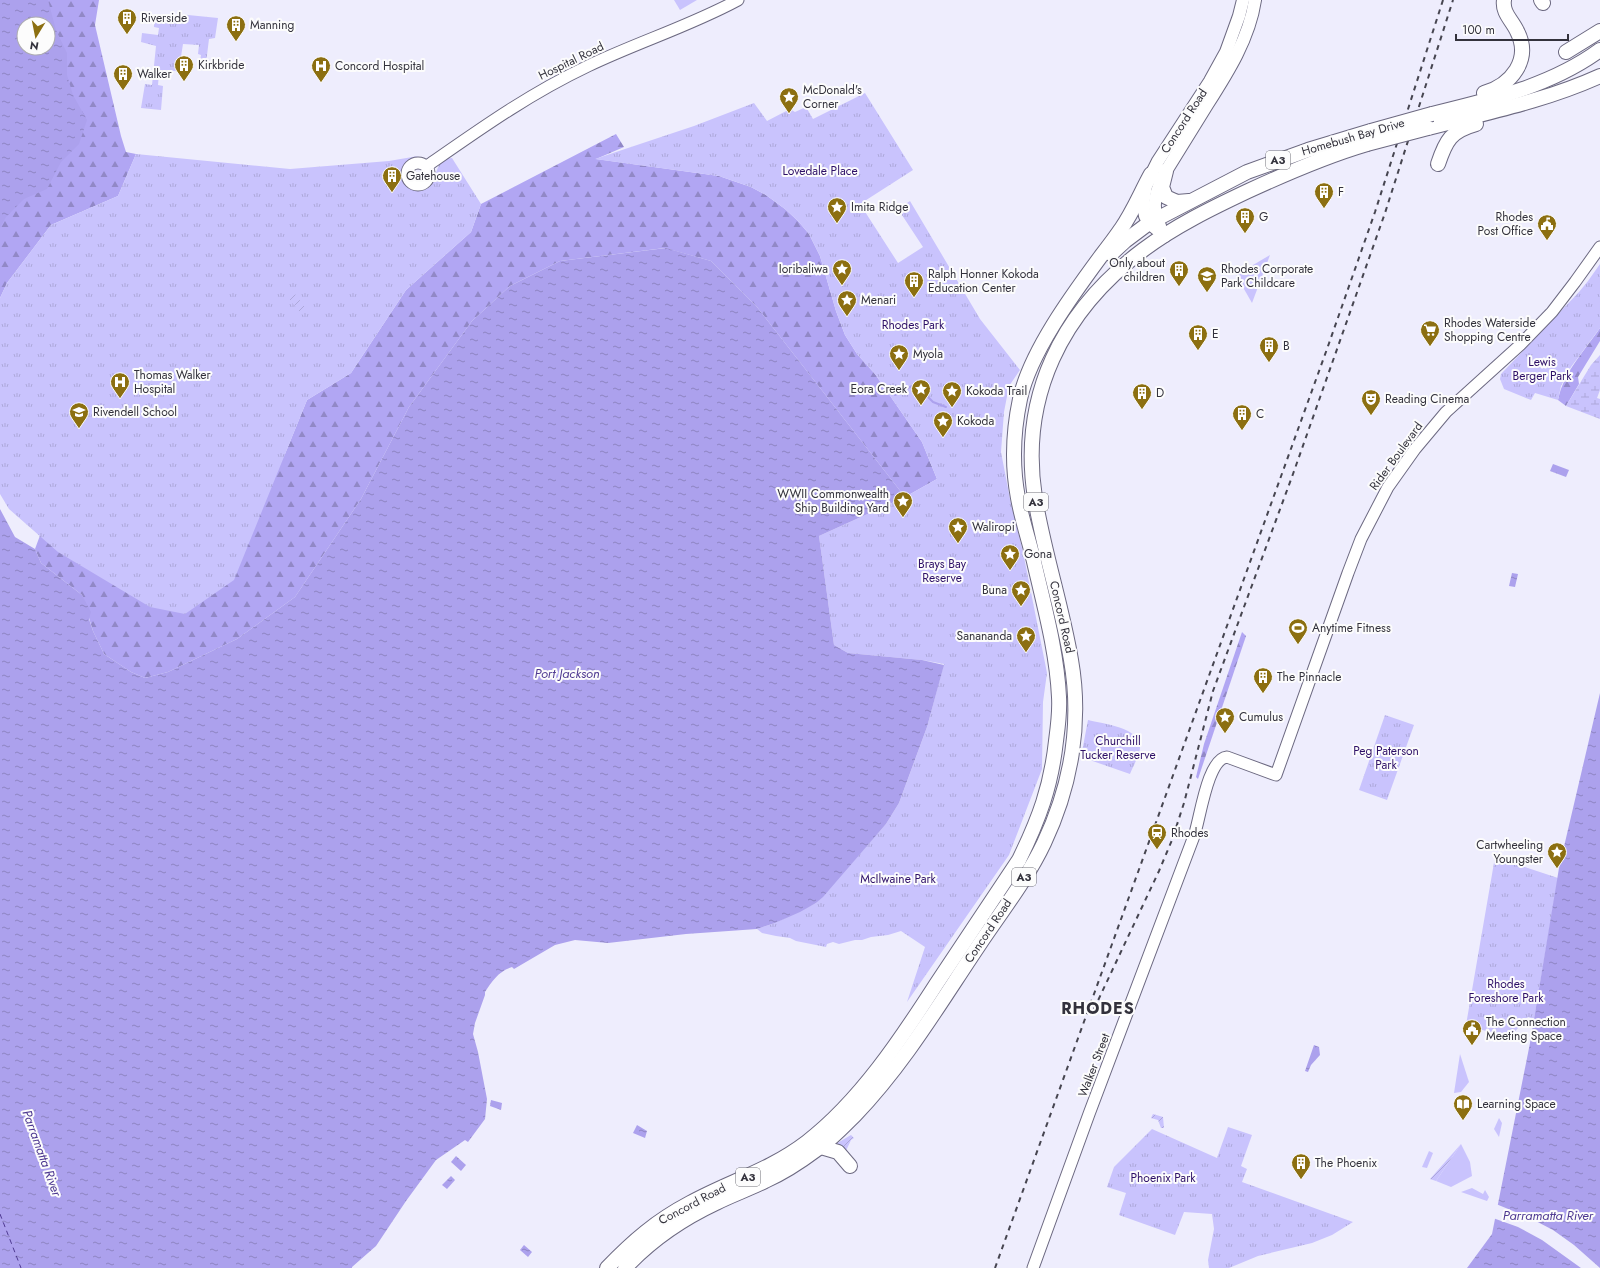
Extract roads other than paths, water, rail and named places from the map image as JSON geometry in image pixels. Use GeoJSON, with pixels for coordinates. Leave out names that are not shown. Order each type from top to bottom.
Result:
{"type":"FeatureCollection","features":[{"type":"Feature","properties":{"kind":"highway"},"geometry":{"type":"LineString","coordinates":[[1448,110],[1465,98],[1490,91],[1506,82],[1517,68],[1521,56],[1520,38],[1506,12],[1504,0]]}},
{"type":"Feature","properties":{"kind":"highway"},"geometry":{"type":"LineString","coordinates":[[1566,52],[1600,31]]}},
{"type":"Feature","properties":{"kind":"highway","name":"Homebush Bay Drive"},"geometry":{"type":"LineString","coordinates":[[1165,236],[1231,199],[1298,168],[1369,138],[1432,114],[1524,89],[1566,70],[1596,54]]}},
{"type":"Feature","properties":{"kind":"highway","name":"Homebush Bay Drive"},"geometry":{"type":"LineString","coordinates":[[1082,282],[1125,241],[1152,221],[1247,172],[1321,145],[1428,128],[1508,107],[1575,87],[1600,76]]}},
{"type":"Feature","properties":{"kind":"highway"},"geometry":{"type":"LineString","coordinates":[[1438,164],[1446,143],[1461,129],[1565,99],[1575,87]]}},
{"type":"Feature","properties":{"kind":"highway"},"geometry":{"type":"LineString","coordinates":[[1166,171],[1162,187],[1166,197],[1177,202],[1189,201]]}},
{"type":"Feature","properties":{"kind":"highway"},"geometry":{"type":"LineString","coordinates":[[1082,282],[1122,229],[1151,174]]}},
{"type":"Feature","properties":{"kind":"highway","name":"Concord Road"},"geometry":{"type":"LineString","coordinates":[[625,1268],[644,1250],[674,1226],[713,1204],[766,1181],[793,1166],[821,1147],[842,1128],[874,1095],[921,1032],[1042,847],[1062,797],[1073,746],[1075,690],[1072,662],[1041,527],[1034,488],[1032,440],[1038,401],[1059,343],[1087,303],[1124,266],[1145,248],[1165,236]]}},
{"type":"Feature","properties":{"kind":"highway","name":"Concord Road"},"geometry":{"type":"LineString","coordinates":[[607,1268],[653,1225],[691,1202],[775,1164],[807,1142],[834,1119],[852,1099],[902,1036],[1019,860],[1042,810],[1051,774],[1059,704],[1053,649],[1035,566],[1020,509],[1015,475],[1014,437],[1020,398],[1034,361],[1056,322],[1082,282]]}},
{"type":"Feature","properties":{"kind":"highway"},"geometry":{"type":"LineString","coordinates":[[1028,377],[1043,384]]}},
{"type":"Feature","properties":{"kind":"highway"},"geometry":{"type":"LineString","coordinates":[[821,1147],[838,1152],[850,1166]]}},
{"type":"Feature","properties":{"kind":"highway"},"geometry":{"type":"LineString","coordinates":[[653,1225],[655,1210]]}},
{"type":"Feature","properties":{"kind":"main road","name":"Concord Road"},"geometry":{"type":"LineString","coordinates":[[1243,0],[1226,52],[1210,81],[1151,174],[1146,185],[1143,205],[1145,216],[1152,221],[1155,196],[1160,183],[1232,64],[1246,32],[1255,0]]}},
{"type":"Feature","properties":{"kind":"main road"},"geometry":{"type":"LineString","coordinates":[[1152,221],[1165,236]]}},
{"type":"Feature","properties":{"kind":"street","name":"Hospital Road"},"geometry":{"type":"LineString","coordinates":[[427,166],[497,117],[540,90],[588,66],[686,25],[738,0]]}},
{"type":"Feature","properties":{"kind":"street","name":"Rider Boulevard"},"geometry":{"type":"LineString","coordinates":[[1220,759],[1228,757],[1276,775],[1361,539],[1388,487],[1415,449],[1446,412],[1520,345],[1552,312],[1600,247]]}},
{"type":"Feature","properties":{"kind":"street","name":"Walker Street"},"geometry":{"type":"LineString","coordinates":[[1033,1268],[1089,1114],[1196,831],[1203,797],[1212,772],[1220,759]]}},
{"type":"Feature","properties":{"kind":"water"},"geometry":{"type":"Polygon","coordinates":[[[0,0],[48,0],[52,16],[16,16],[16,56],[56,56],[56,30],[67,53],[67,75],[73,95],[87,120],[79,144],[61,162],[47,189],[24,199],[6,217],[0,228],[0,0]]]}},
{"type":"Feature","properties":{"kind":"water","name":"Port Jackson"},"geometry":{"type":"Polygon","coordinates":[[[666,248],[711,261],[757,307],[905,497],[819,536],[834,645],[848,653],[922,660],[944,665],[927,727],[899,803],[886,824],[823,897],[816,903],[800,912],[775,923],[757,929],[686,934],[608,943],[575,940],[555,945],[514,969],[512,967],[503,971],[493,980],[485,992],[473,1034],[487,1099],[485,1119],[468,1142],[465,1140],[436,1160],[376,1246],[352,1268],[0,1268],[0,509],[15,537],[35,549],[41,563],[82,595],[91,612],[89,619],[104,654],[131,672],[145,678],[168,672],[237,639],[295,597],[361,499],[409,407],[472,321],[510,286],[560,261],[666,248]]]}},
{"type":"Feature","properties":{"kind":"water"},"geometry":{"type":"Polygon","coordinates":[[[1553,464],[1569,470],[1566,477],[1550,471],[1553,464]]]}},
{"type":"Feature","properties":{"kind":"water"},"geometry":{"type":"Polygon","coordinates":[[[1512,573],[1518,574],[1515,587],[1509,586],[1512,573]]]}},
{"type":"Feature","properties":{"kind":"water","name":"Parramatta River"},"geometry":{"type":"Polygon","coordinates":[[[1600,693],[1600,1268],[1467,1268],[1492,1234],[1530,1043],[1559,868],[1600,693]]]}},
{"type":"Feature","properties":{"kind":"water"},"geometry":{"type":"Polygon","coordinates":[[[1314,1045],[1319,1047],[1320,1055],[1311,1065],[1308,1072],[1305,1071],[1314,1045]]]}},
{"type":"Feature","properties":{"kind":"water"},"geometry":{"type":"Polygon","coordinates":[[[491,1100],[502,1103],[501,1110],[490,1106],[491,1100]]]}},
{"type":"Feature","properties":{"kind":"water"},"geometry":{"type":"Polygon","coordinates":[[[637,1125],[647,1131],[645,1138],[633,1133],[637,1125]]]}},
{"type":"Feature","properties":{"kind":"water"},"geometry":{"type":"Polygon","coordinates":[[[456,1156],[466,1165],[461,1171],[451,1162],[456,1156]]]}},
{"type":"Feature","properties":{"kind":"water"},"geometry":{"type":"Polygon","coordinates":[[[451,1176],[455,1180],[447,1189],[442,1185],[451,1176]]]}},
{"type":"Feature","properties":{"kind":"water"},"geometry":{"type":"Polygon","coordinates":[[[524,1245],[532,1252],[528,1257],[520,1250],[524,1245]]]}},
{"type":"Feature","properties":{"kind":"waterway"},"geometry":{"type":"LineString","coordinates":[[895,395],[912,386],[919,388],[933,402],[946,407]]}},
{"type":"Feature","properties":{"kind":"railway"},"geometry":{"type":"LineString","coordinates":[[995,1268],[1327,349],[1375,212],[1443,0]]}},
{"type":"Feature","properties":{"kind":"railway"},"geometry":{"type":"LineString","coordinates":[[1094,1009],[1172,840],[1184,803],[1213,691],[1293,474],[1385,213],[1453,0]]}},
{"type":"Feature","properties":{"kind":"place","name":"Riverside"},"geometry":{"type":"Point","coordinates":[127,35]}},
{"type":"Feature","properties":{"kind":"place","name":"Manning"},"geometry":{"type":"Point","coordinates":[236,42]}},
{"type":"Feature","properties":{"kind":"place","name":"Kirkbride"},"geometry":{"type":"Point","coordinates":[184,82]}},
{"type":"Feature","properties":{"kind":"place","name":"Concord Hospital"},"geometry":{"type":"Point","coordinates":[321,83]}},
{"type":"Feature","properties":{"kind":"place","name":"Walker"},"geometry":{"type":"Point","coordinates":[123,91]}},
{"type":"Feature","properties":{"kind":"place","name":"McDonald's Corner"},"geometry":{"type":"Point","coordinates":[789,114]}},
{"type":"Feature","properties":{"kind":"place","name":"Gatehouse"},"geometry":{"type":"Point","coordinates":[392,193]}},
{"type":"Feature","properties":{"kind":"place","name":"F"},"geometry":{"type":"Point","coordinates":[1324,209]}},
{"type":"Feature","properties":{"kind":"place","name":"Imita Ridge"},"geometry":{"type":"Point","coordinates":[837,224]}},
{"type":"Feature","properties":{"kind":"place","name":"G"},"geometry":{"type":"Point","coordinates":[1245,234]}},
{"type":"Feature","properties":{"kind":"place","name":"Rhodes Post Office"},"geometry":{"type":"Point","coordinates":[1547,241]}},
{"type":"Feature","properties":{"kind":"place","name":"Ioribaliwa"},"geometry":{"type":"Point","coordinates":[842,286]}},
{"type":"Feature","properties":{"kind":"place","name":"Only about children"},"geometry":{"type":"Point","coordinates":[1179,287]}},
{"type":"Feature","properties":{"kind":"place","name":"Rhodes Corporate Park Childcare"},"geometry":{"type":"Point","coordinates":[1207,293]}},
{"type":"Feature","properties":{"kind":"place","name":"Ralph Honner Kokoda Education Center"},"geometry":{"type":"Point","coordinates":[914,298]}},
{"type":"Feature","properties":{"kind":"place","name":"Menari"},"geometry":{"type":"Point","coordinates":[847,317]}},
{"type":"Feature","properties":{"kind":"place","name":"Rhodes Waterside Shopping Centre"},"geometry":{"type":"Point","coordinates":[1430,347]}},
{"type":"Feature","properties":{"kind":"place","name":"E"},"geometry":{"type":"Point","coordinates":[1198,351]}},
{"type":"Feature","properties":{"kind":"place","name":"B"},"geometry":{"type":"Point","coordinates":[1269,363]}},
{"type":"Feature","properties":{"kind":"place","name":"Myola"},"geometry":{"type":"Point","coordinates":[899,371]}},
{"type":"Feature","properties":{"kind":"place","name":"Thomas Walker Hospital"},"geometry":{"type":"Point","coordinates":[120,399]}},
{"type":"Feature","properties":{"kind":"place","name":"Eora Creek"},"geometry":{"type":"Point","coordinates":[921,406]}},
{"type":"Feature","properties":{"kind":"place","name":"Kokoda Trail"},"geometry":{"type":"Point","coordinates":[952,408]}},
{"type":"Feature","properties":{"kind":"place","name":"D"},"geometry":{"type":"Point","coordinates":[1142,410]}},
{"type":"Feature","properties":{"kind":"place","name":"Reading Cinema"},"geometry":{"type":"Point","coordinates":[1371,416]}},
{"type":"Feature","properties":{"kind":"place","name":"Rivendell School"},"geometry":{"type":"Point","coordinates":[79,429]}},
{"type":"Feature","properties":{"kind":"place","name":"C"},"geometry":{"type":"Point","coordinates":[1242,431]}},
{"type":"Feature","properties":{"kind":"place","name":"Kokoda"},"geometry":{"type":"Point","coordinates":[943,438]}},
{"type":"Feature","properties":{"kind":"place","name":"WWII Commonwealth Ship Building Yard"},"geometry":{"type":"Point","coordinates":[903,518]}},
{"type":"Feature","properties":{"kind":"place","name":"Waliropi"},"geometry":{"type":"Point","coordinates":[958,544]}},
{"type":"Feature","properties":{"kind":"place","name":"Gona"},"geometry":{"type":"Point","coordinates":[1010,571]}},
{"type":"Feature","properties":{"kind":"place","name":"Buna"},"geometry":{"type":"Point","coordinates":[1021,607]}},
{"type":"Feature","properties":{"kind":"place","name":"Anytime Fitness"},"geometry":{"type":"Point","coordinates":[1298,645]}},
{"type":"Feature","properties":{"kind":"place","name":"Sanananda"},"geometry":{"type":"Point","coordinates":[1026,653]}},
{"type":"Feature","properties":{"kind":"place","name":"The Pinnacle"},"geometry":{"type":"Point","coordinates":[1263,694]}},
{"type":"Feature","properties":{"kind":"place","name":"Cumulus"},"geometry":{"type":"Point","coordinates":[1225,734]}},
{"type":"Feature","properties":{"kind":"place","name":"Rhodes"},"geometry":{"type":"Point","coordinates":[1157,850]}},
{"type":"Feature","properties":{"kind":"place","name":"Cartwheeling Youngster"},"geometry":{"type":"Point","coordinates":[1557,869]}},
{"type":"Feature","properties":{"kind":"place","name":"The Connection Meeting Space"},"geometry":{"type":"Point","coordinates":[1472,1046]}},
{"type":"Feature","properties":{"kind":"place","name":"Learning Space"},"geometry":{"type":"Point","coordinates":[1463,1121]}},
{"type":"Feature","properties":{"kind":"place","name":"The Phoenix"},"geometry":{"type":"Point","coordinates":[1301,1180]}},
{"type":"Feature","properties":{"kind":"district","name":"RHODES"},"geometry":{"type":"Point","coordinates":[1098,1008]}},
{"type":"Feature","properties":{"kind":"park label","name":"Lovedale Place"},"geometry":{"type":"Point","coordinates":[820,171]}},
{"type":"Feature","properties":{"kind":"park label","name":"Rhodes Park"},"geometry":{"type":"Point","coordinates":[913,325]}},
{"type":"Feature","properties":{"kind":"park label","name":"Lewis Berger Park"},"geometry":{"type":"Point","coordinates":[1542,369]}},
{"type":"Feature","properties":{"kind":"park label","name":"Brays Bay Reserve"},"geometry":{"type":"Point","coordinates":[942,571]}},
{"type":"Feature","properties":{"kind":"park label","name":"Churchill Tucker Reserve"},"geometry":{"type":"Point","coordinates":[1118,748]}},
{"type":"Feature","properties":{"kind":"park label","name":"Peg Paterson Park"},"geometry":{"type":"Point","coordinates":[1386,758]}},
{"type":"Feature","properties":{"kind":"park label","name":"McIlwaine Park"},"geometry":{"type":"Point","coordinates":[898,879]}},
{"type":"Feature","properties":{"kind":"park label","name":"Rhodes Foreshore Park"},"geometry":{"type":"Point","coordinates":[1506,991]}},
{"type":"Feature","properties":{"kind":"park label","name":"Phoenix Park"},"geometry":{"type":"Point","coordinates":[1163,1178]}}]}
